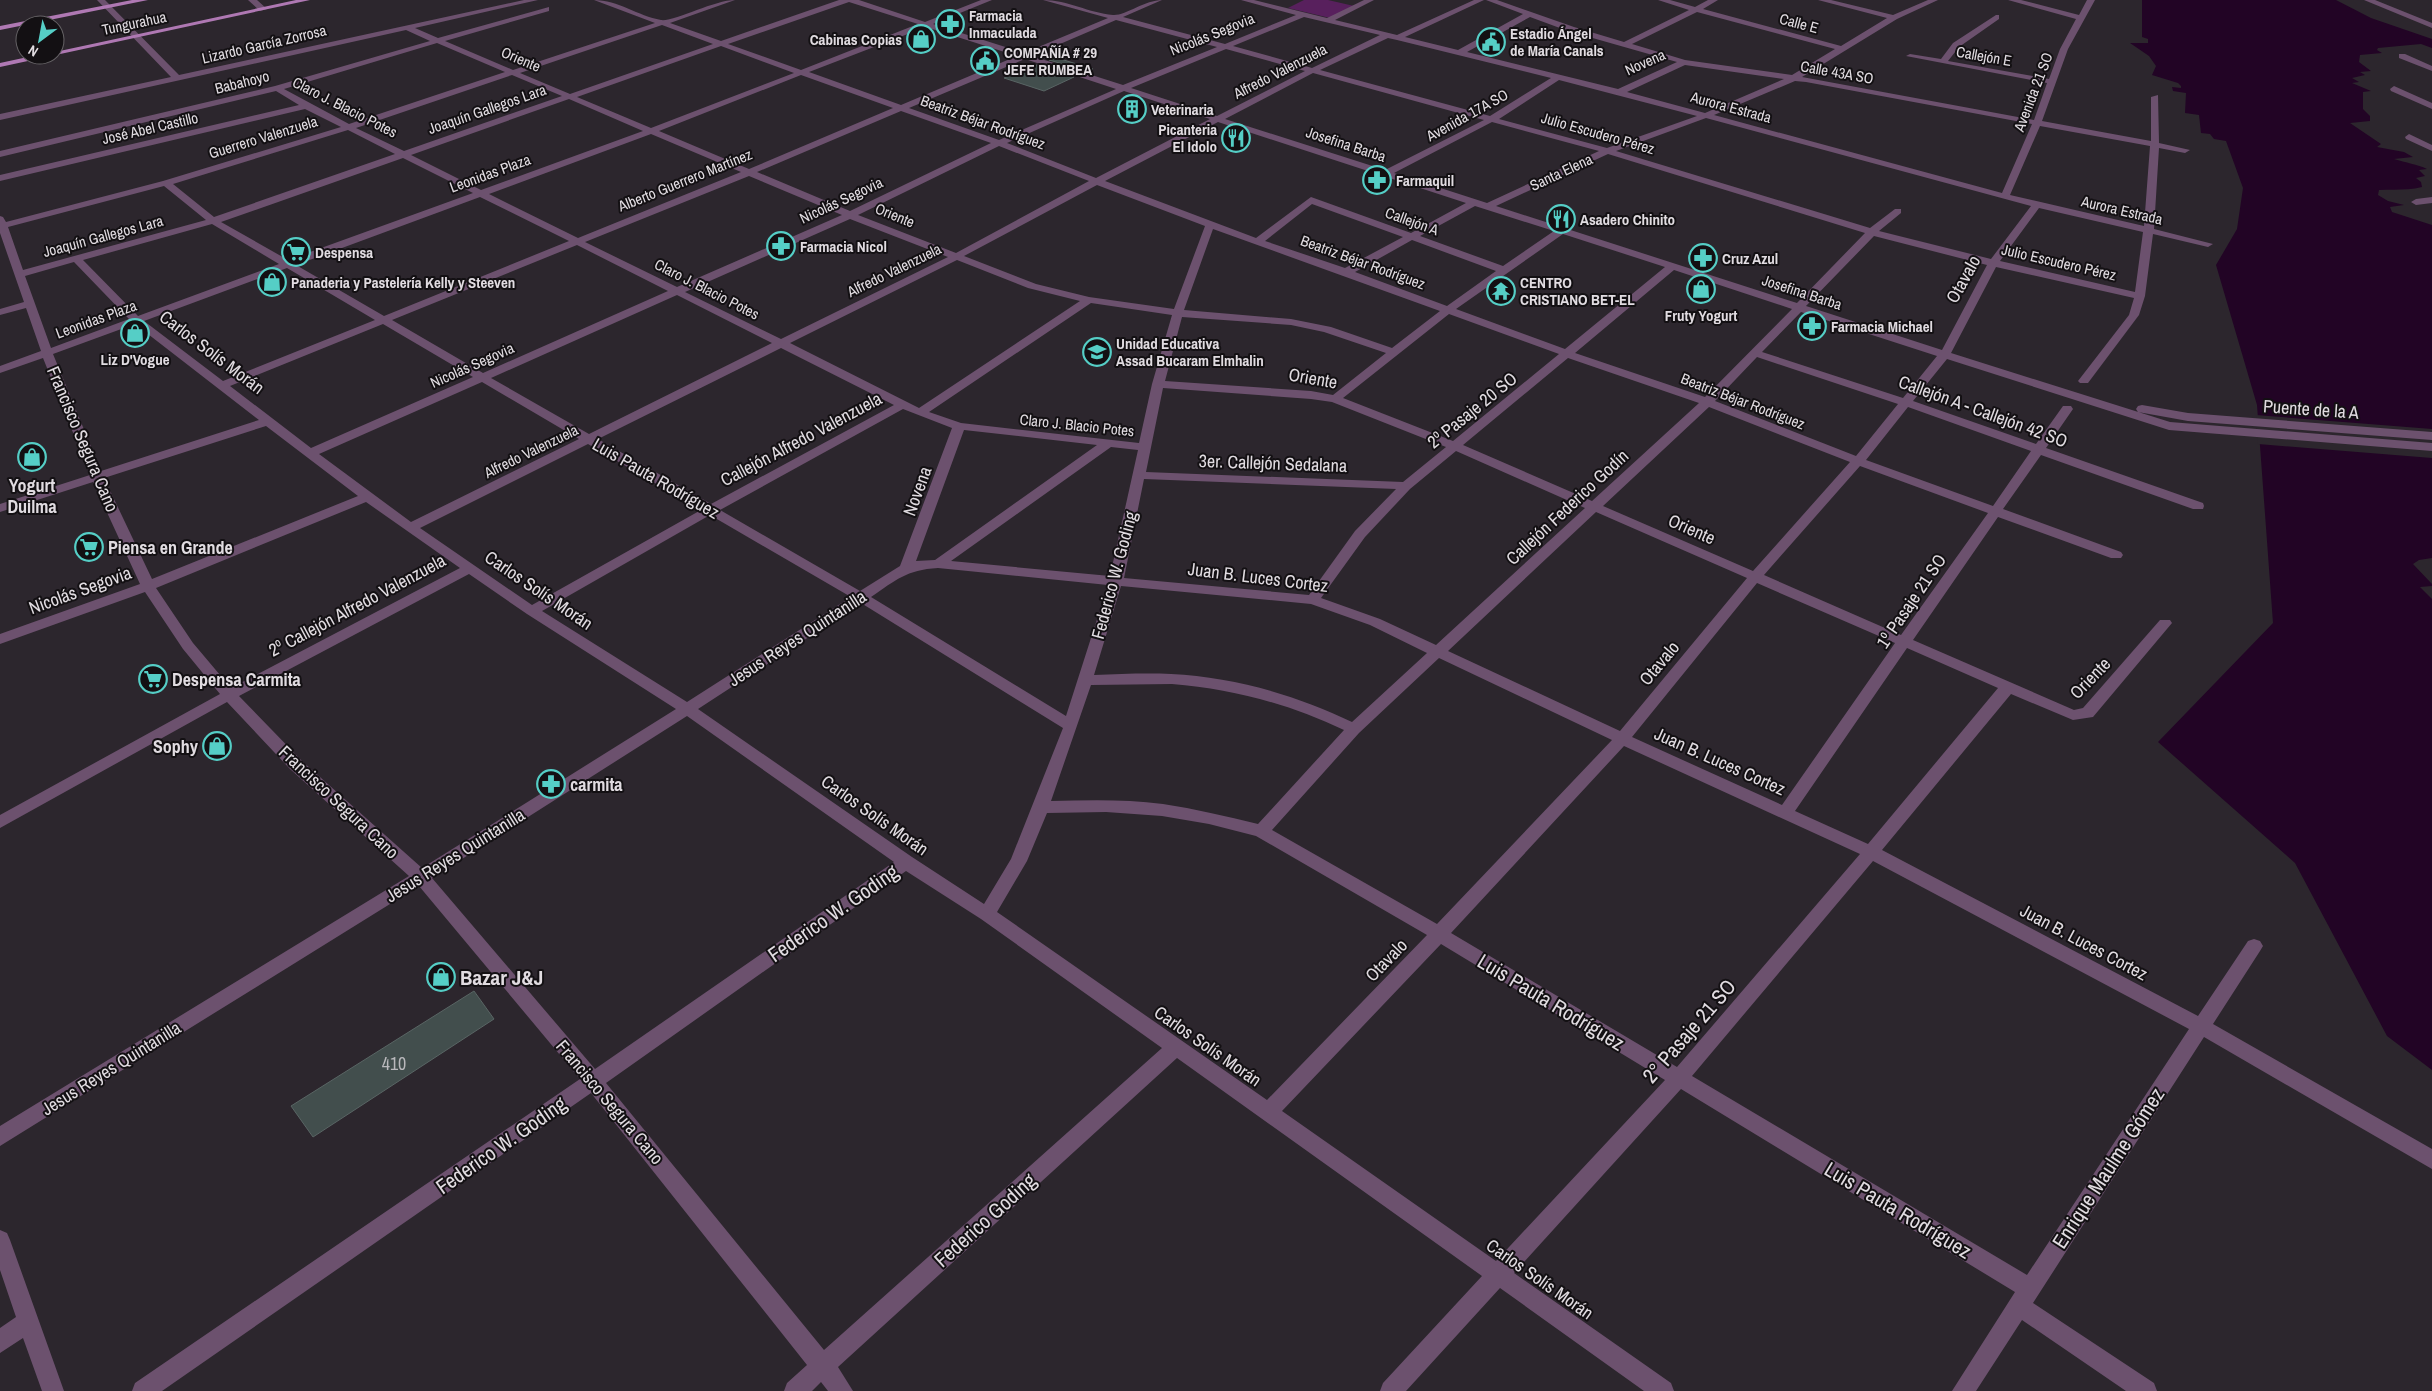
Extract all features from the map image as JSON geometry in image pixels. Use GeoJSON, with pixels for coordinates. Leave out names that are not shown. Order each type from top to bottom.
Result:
{"type":"FeatureCollection","features":[{"type":"Feature","properties":{"kind":"main road"},"geometry":{"type":"LineString","coordinates":[[0,28],[144,0]]}},
{"type":"Feature","properties":{"kind":"main road","name":"Tungurahua"},"geometry":{"type":"LineString","coordinates":[[65,52],[306,0]]}},
{"type":"Feature","properties":{"kind":"main road"},"geometry":{"type":"LineString","coordinates":[[0,65],[15,62]]}},
{"type":"Feature","properties":{"kind":"street"},"geometry":{"type":"LineString","coordinates":[[101,0],[176,78]]}},
{"type":"Feature","properties":{"kind":"street"},"geometry":{"type":"LineString","coordinates":[[252,0],[263,9]]}},
{"type":"Feature","properties":{"kind":"street","name":"Lizardo García Zorrosa"},"geometry":{"type":"LineString","coordinates":[[0,117],[534,0]]}},
{"type":"Feature","properties":{"kind":"street","name":"Beatriz Béjar Rodríguez"},"geometry":{"type":"LineString","coordinates":[[598,0],[999,144],[1210,225],[1706,402],[1858,461],[2116,555]]}},
{"type":"Feature","properties":{"kind":"street","name":"Guerrero Valenzuela"},"geometry":{"type":"LineString","coordinates":[[1,223],[166,183],[349,127],[731,0]]}},
{"type":"Feature","properties":{"kind":"street","name":"Joaquín Gallegos Lara"},"geometry":{"type":"LineString","coordinates":[[19,274],[213,221],[846,0]]}},
{"type":"Feature","properties":{"kind":"street","name":"Josefina Barba"},"geometry":{"type":"LineString","coordinates":[[851,0],[1945,354],[2083,401],[2169,426],[2194,429]]}},
{"type":"Feature","properties":{"kind":"street","name":"Leonidas Plaza"},"geometry":{"type":"LineString","coordinates":[[0,370],[286,263],[653,130],[988,0]]}},
{"type":"Feature","properties":{"kind":"street","name":"Julio Escudero Pérez"},"geometry":{"type":"LineString","coordinates":[[1047,0],[1224,46],[1607,151],[1872,232],[1994,263],[2140,296]]}},
{"type":"Feature","properties":{"kind":"street","name":"Alberto Guerrero Martínez"},"geometry":{"type":"LineString","coordinates":[[223,385],[749,172],[1158,0]]}},
{"type":"Feature","properties":{"kind":"street","name":"Aurora Estrada"},"geometry":{"type":"LineString","coordinates":[[1245,0],[1559,76],[2037,205],[2208,244]]}},
{"type":"Feature","properties":{"kind":"street","name":"Nicolás Segovia"},"geometry":{"type":"LineString","coordinates":[[1278,8],[1294,0]]}},
{"type":"Feature","properties":{"kind":"street"},"geometry":{"type":"LineString","coordinates":[[1329,20],[1370,0]]}},
{"type":"Feature","properties":{"kind":"street"},"geometry":{"type":"LineString","coordinates":[[1398,38],[1480,0]]}},
{"type":"Feature","properties":{"kind":"street","name":"Calle 43A SO"},"geometry":{"type":"LineString","coordinates":[[1490,0],[1624,45],[1684,62],[1794,78],[2038,121],[2185,150]]}},
{"type":"Feature","properties":{"kind":"street","name":"Calle E"},"geometry":{"type":"LineString","coordinates":[[1662,0],[1843,49]]}},
{"type":"Feature","properties":{"kind":"street"},"geometry":{"type":"LineString","coordinates":[[1624,45],[1714,0]]}},
{"type":"Feature","properties":{"kind":"street"},"geometry":{"type":"LineString","coordinates":[[1822,0],[1894,17]]}},
{"type":"Feature","properties":{"kind":"street","name":"Santa Elena"},"geometry":{"type":"LineString","coordinates":[[1488,206],[1607,151],[1707,115],[1794,78],[1894,17],[1934,0]]}},
{"type":"Feature","properties":{"kind":"street"},"geometry":{"type":"LineString","coordinates":[[2012,0],[2080,18]]}},
{"type":"Feature","properties":{"kind":"street","name":"Avenida 21 SO"},"geometry":{"type":"LineString","coordinates":[[2005,196],[2038,121],[2064,49],[2091,0]]}},
{"type":"Feature","properties":{"kind":"street"},"geometry":{"type":"LineString","coordinates":[[2368,0],[2432,26]]}},
{"type":"Feature","properties":{"kind":"street","name":"Babahoyo"},"geometry":{"type":"LineString","coordinates":[[0,154],[277,88],[546,9]]}},
{"type":"Feature","properties":{"kind":"street","name":"Nicolás Segovia"},"geometry":{"type":"LineString","coordinates":[[311,453],[850,215],[999,144],[1124,88],[1304,14]]}},
{"type":"Feature","properties":{"kind":"street"},"geometry":{"type":"LineString","coordinates":[[1459,53],[1528,14]]}},
{"type":"Feature","properties":{"kind":"street"},"geometry":{"type":"LineString","coordinates":[[1943,62],[1956,45],[1996,17]]}},
{"type":"Feature","properties":{"kind":"street","name":"Oriente"},"geometry":{"type":"LineString","coordinates":[[405,27],[512,74],[653,130],[850,215],[1032,286],[1089,300],[1178,313],[1291,322],[1327,329],[1395,354]]}},
{"type":"Feature","properties":{"kind":"street","name":"Alfredo Valenzuela"},"geometry":{"type":"LineString","coordinates":[[411,527],[955,256],[1313,70],[1387,35]]}},
{"type":"Feature","properties":{"kind":"street","name":"Callejón E"},"geometry":{"type":"LineString","coordinates":[[1910,56],[2053,82]]}},
{"type":"Feature","properties":{"kind":"street"},"geometry":{"type":"LineString","coordinates":[[2402,56],[2432,69]]}},
{"type":"Feature","properties":{"kind":"street","name":"Novena"},"geometry":{"type":"LineString","coordinates":[[1619,92],[1684,62]]}},
{"type":"Feature","properties":{"kind":"street","name":"Avenida 17A SO"},"geometry":{"type":"LineString","coordinates":[[1387,173],[1492,119],[1559,76]]}},
{"type":"Feature","properties":{"kind":"street","name":"Claro J. Blacio Potes"},"geometry":{"type":"LineString","coordinates":[[277,88],[306,106],[482,192],[920,413],[959,426],[1144,447]]}},
{"type":"Feature","properties":{"kind":"street"},"geometry":{"type":"LineString","coordinates":[[2394,89],[2432,106]]}},
{"type":"Feature","properties":{"kind":"street"},"geometry":{"type":"LineString","coordinates":[[2084,382],[2134,315],[2140,296],[2148,230],[2155,143],[2155,97]]}},
{"type":"Feature","properties":{"kind":"street","name":"José Abel Castillo"},"geometry":{"type":"LineString","coordinates":[[0,178],[306,106]]}},
{"type":"Feature","properties":{"kind":"street"},"geometry":{"type":"LineString","coordinates":[[2409,137],[2432,148]]}},
{"type":"Feature","properties":{"kind":"street","name":"Luis Pauta Rodríguez"},"geometry":{"type":"LineString","coordinates":[[166,183],[213,221],[861,597],[1070,726]]}},
{"type":"Feature","properties":{"kind":"street","name":"Callejón A"},"geometry":{"type":"LineString","coordinates":[[1258,241],[1311,200],[1503,270]]}},
{"type":"Feature","properties":{"kind":"street"},"geometry":{"type":"LineString","coordinates":[[2416,202],[2432,200]]}},
{"type":"Feature","properties":{"kind":"street"},"geometry":{"type":"LineString","coordinates":[[1346,272],[1474,202]]}},
{"type":"Feature","properties":{"kind":"street","name":"Otavalo"},"geometry":{"type":"LineString","coordinates":[[1268,1112],[1622,739],[1755,577],[1858,461],[1945,354],[1994,263],[2037,205]]}},
{"type":"Feature","properties":{"kind":"street","name":"Callejón Federico Godín"},"geometry":{"type":"LineString","coordinates":[[1261,831],[1354,729],[1706,402],[1872,232],[1898,211]]}},
{"type":"Feature","properties":{"kind":"street","name":"Francisco Segura Cano"},"geometry":{"type":"LineString","coordinates":[[1,223],[47,353],[98,478],[148,586],[188,646],[228,695],[296,765],[421,877],[710,1223],[842,1391]]}},
{"type":"Feature","properties":{"kind":"street","name":"Federico W. Goding"},"geometry":{"type":"LineString","coordinates":[[987,914],[1018,861],[1041,808],[1070,726],[1116,580],[1158,384],[1178,313],[1210,225]]}},
{"type":"Feature","properties":{"kind":"street"},"geometry":{"type":"LineString","coordinates":[[1335,399],[1395,354],[1449,309],[1562,230]]}},
{"type":"Feature","properties":{"kind":"street","name":"Carlos Solís Morán"},"geometry":{"type":"LineString","coordinates":[[77,259],[136,320],[367,497],[532,611],[688,709],[906,862],[987,914],[1663,1391]]}},
{"type":"Feature","properties":{"kind":"street","name":"2º Pasaje 20 SO"},"geometry":{"type":"LineString","coordinates":[[1313,600],[1360,534],[1406,486],[1457,446],[1673,266]]}},
{"type":"Feature","properties":{"kind":"street"},"geometry":{"type":"LineString","coordinates":[[920,413],[1089,300]]}},
{"type":"Feature","properties":{"kind":"street"},"geometry":{"type":"LineString","coordinates":[[0,312],[30,304]]}},
{"type":"Feature","properties":{"kind":"street","name":"Callejón A - Callejón 42 SO"},"geometry":{"type":"LineString","coordinates":[[1755,353],[1905,402],[2198,506]]}},
{"type":"Feature","properties":{"kind":"street","name":"Josefina Barba"},"geometry":{"type":"LineString","coordinates":[[1945,354],[2137,408],[2188,417]]}},
{"type":"Feature","properties":{"kind":"street","name":"Oriente"},"geometry":{"type":"LineString","coordinates":[[1158,384],[1277,391],[1335,399],[1457,446],[2007,688],[2073,715],[2088,713],[2165,623]]}},
{"type":"Feature","properties":{"kind":"street","name":"Callejón Alfredo Valenzuela"},"geometry":{"type":"LineString","coordinates":[[532,611],[710,510],[904,404]]}},
{"type":"Feature","properties":{"kind":"street","name":"1º Pasaje 21 SO"},"geometry":{"type":"LineString","coordinates":[[1785,812],[2067,409]]}},
{"type":"Feature","properties":{"kind":"street","name":"Puente de la A"},"geometry":{"type":"LineString","coordinates":[[2188,417],[2432,436]]}},
{"type":"Feature","properties":{"kind":"street"},"geometry":{"type":"LineString","coordinates":[[0,508],[98,478],[269,421]]}},
{"type":"Feature","properties":{"kind":"street","name":"Novena"},"geometry":{"type":"LineString","coordinates":[[907,567],[959,426]]}},
{"type":"Feature","properties":{"kind":"street","name":"Puente de la A"},"geometry":{"type":"LineString","coordinates":[[2194,429],[2432,447]]}},
{"type":"Feature","properties":{"kind":"street","name":"Jesus Reyes Quintanilla"},"geometry":{"type":"LineString","coordinates":[[0,1137],[421,877],[688,709],[907,567],[938,564],[1108,443]]}},
{"type":"Feature","properties":{"kind":"street","name":"3er. Callejón Sedalana"},"geometry":{"type":"LineString","coordinates":[[1138,475],[1406,486]]}},
{"type":"Feature","properties":{"kind":"street","name":"Nicolás Segovia"},"geometry":{"type":"LineString","coordinates":[[0,639],[148,586],[367,497]]}},
{"type":"Feature","properties":{"kind":"street","name":"Juan B. Luces Cortez"},"geometry":{"type":"LineString","coordinates":[[938,564],[1313,600],[1375,622],[1440,651],[1622,739],[1871,852],[2200,1026],[2432,1160]]}},
{"type":"Feature","properties":{"kind":"street","name":"2º Callejón Alfredo Valenzuela"},"geometry":{"type":"LineString","coordinates":[[0,822],[228,695],[470,568]]}},
{"type":"Feature","properties":{"kind":"street"},"geometry":{"type":"LineString","coordinates":[[1084,680],[1172,679],[1224,684],[1319,711],[1354,729]]}},
{"type":"Feature","properties":{"kind":"street","name":"2° Pasaje 21 SO"},"geometry":{"type":"LineString","coordinates":[[1391,1391],[1678,1079],[1871,852],[2007,688]]}},
{"type":"Feature","properties":{"kind":"street","name":"Luis Pauta Rodríguez"},"geometry":{"type":"LineString","coordinates":[[1041,808],[1106,806],[1162,810],[1209,818],[1261,831],[1439,934],[1678,1079],[2024,1297],[2146,1391]]}},
{"type":"Feature","properties":{"kind":"street","name":"Federico W. Goding"},"geometry":{"type":"LineString","coordinates":[[143,1391],[593,1081],[906,862]]}},
{"type":"Feature","properties":{"kind":"street","name":"Enrique Maulme Gómez"},"geometry":{"type":"LineString","coordinates":[[1963,1391],[2254,946]]}},
{"type":"Feature","properties":{"kind":"street","name":"Federico Goding"},"geometry":{"type":"LineString","coordinates":[[795,1391],[1175,1048]]}},
{"type":"Feature","properties":{"kind":"street"},"geometry":{"type":"LineString","coordinates":[[0,1240],[53,1391]]}},
{"type":"Feature","properties":{"kind":"street"},"geometry":{"type":"LineString","coordinates":[[0,1342],[28,1321]]}},
{"type":"Feature","properties":{"kind":"shaded area"},"geometry":{"type":"Polygon","coordinates":[[[1304,0],[1328,0],[1354,6],[1330,18],[1288,8],[1304,0]]]}},
{"type":"Feature","properties":{"kind":"shaded area"},"geometry":{"type":"Polygon","coordinates":[[[2142,0],[2336,0],[2371,18],[2432,39],[2432,48],[2421,44],[2378,48],[2377,50],[2382,53],[2360,55],[2359,62],[2371,71],[2360,72],[2365,75],[2352,78],[2359,82],[2352,83],[2371,91],[2363,92],[2363,109],[2370,116],[2370,121],[2350,123],[2381,144],[2377,147],[2404,152],[2413,157],[2394,159],[2427,169],[2419,170],[2425,176],[2416,178],[2421,182],[2422,187],[2379,190],[2378,195],[2388,201],[2404,205],[2390,207],[2392,212],[2432,225],[2432,558],[2419,560],[2413,564],[2432,584],[2432,586],[2420,587],[2432,599],[2432,1070],[2387,1036],[2295,863],[2158,742],[2273,623],[2257,405],[2216,265],[2237,229],[2243,188],[2226,141],[2214,139],[2210,134],[2201,133],[2199,115],[2185,113],[2186,93],[2173,91],[2172,87],[2181,88],[2181,86],[2178,83],[2152,75],[2156,66],[2149,56],[2130,43],[2148,43],[2148,39],[2142,37],[2142,0]]]}},
{"type":"Feature","properties":{"kind":"pier"},"geometry":{"type":"Polygon","coordinates":[[[2256,415],[2432,429],[2432,458],[2258,444],[2256,415]]]}},
{"type":"Feature","properties":{"kind":"building"},"geometry":{"type":"Polygon","coordinates":[[[1054,57],[1093,69],[1087,71],[1049,60],[1054,57]]]}},
{"type":"Feature","properties":{"kind":"building"},"geometry":{"type":"Polygon","coordinates":[[[1037,65],[1074,77],[1044,91],[1004,78],[1037,65]]]}},
{"type":"Feature","properties":{"kind":"building"},"geometry":{"type":"Polygon","coordinates":[[[474,991],[494,1019],[313,1137],[291,1106],[474,991]]]}},
{"type":"Feature","properties":{"kind":"place","name":"Farmacia Inmaculada"},"geometry":{"type":"Point","coordinates":[950,24]}},
{"type":"Feature","properties":{"kind":"place","name":"Cabinas Copias"},"geometry":{"type":"Point","coordinates":[921,39]}},
{"type":"Feature","properties":{"kind":"place","name":"Estadio Ángel de María Canals"},"geometry":{"type":"Point","coordinates":[1491,42]}},
{"type":"Feature","properties":{"kind":"place","name":"COMPAÑÍA # 29 JEFE RUMBEA"},"geometry":{"type":"Point","coordinates":[985,61]}},
{"type":"Feature","properties":{"kind":"place","name":"Veterinaria"},"geometry":{"type":"Point","coordinates":[1132,109]}},
{"type":"Feature","properties":{"kind":"place","name":"Picanteria El Idolo"},"geometry":{"type":"Point","coordinates":[1236,138]}},
{"type":"Feature","properties":{"kind":"place","name":"Farmaquil"},"geometry":{"type":"Point","coordinates":[1377,180]}},
{"type":"Feature","properties":{"kind":"place","name":"Asadero Chinito"},"geometry":{"type":"Point","coordinates":[1561,219]}},
{"type":"Feature","properties":{"kind":"place","name":"Farmacia Nicol"},"geometry":{"type":"Point","coordinates":[781,246]}},
{"type":"Feature","properties":{"kind":"place","name":"Despensa"},"geometry":{"type":"Point","coordinates":[296,252]}},
{"type":"Feature","properties":{"kind":"place","name":"Cruz Azul"},"geometry":{"type":"Point","coordinates":[1703,258]}},
{"type":"Feature","properties":{"kind":"place","name":"Panaderia y Pastelería Kelly y Steeven"},"geometry":{"type":"Point","coordinates":[272,282]}},
{"type":"Feature","properties":{"kind":"place","name":"Fruty Yogurt"},"geometry":{"type":"Point","coordinates":[1701,289]}},
{"type":"Feature","properties":{"kind":"place","name":"CENTRO CRISTIANO BET-EL"},"geometry":{"type":"Point","coordinates":[1501,291]}},
{"type":"Feature","properties":{"kind":"place","name":"Farmacia Michael"},"geometry":{"type":"Point","coordinates":[1812,326]}},
{"type":"Feature","properties":{"kind":"place","name":"Liz D'Vogue"},"geometry":{"type":"Point","coordinates":[135,333]}},
{"type":"Feature","properties":{"kind":"place","name":"Unidad Educativa Assad Bucaram Elmhalin"},"geometry":{"type":"Point","coordinates":[1097,352]}},
{"type":"Feature","properties":{"kind":"place","name":"Yogurt Duilma"},"geometry":{"type":"Point","coordinates":[32,457]}},
{"type":"Feature","properties":{"kind":"place","name":"Piensa en Grande"},"geometry":{"type":"Point","coordinates":[89,547]}},
{"type":"Feature","properties":{"kind":"place","name":"Despensa Carmita"},"geometry":{"type":"Point","coordinates":[153,679]}},
{"type":"Feature","properties":{"kind":"place","name":"Sophy"},"geometry":{"type":"Point","coordinates":[217,746]}},
{"type":"Feature","properties":{"kind":"place","name":"carmita"},"geometry":{"type":"Point","coordinates":[551,784]}},
{"type":"Feature","properties":{"kind":"place","name":"Bazar J&J"},"geometry":{"type":"Point","coordinates":[441,977]}}]}
